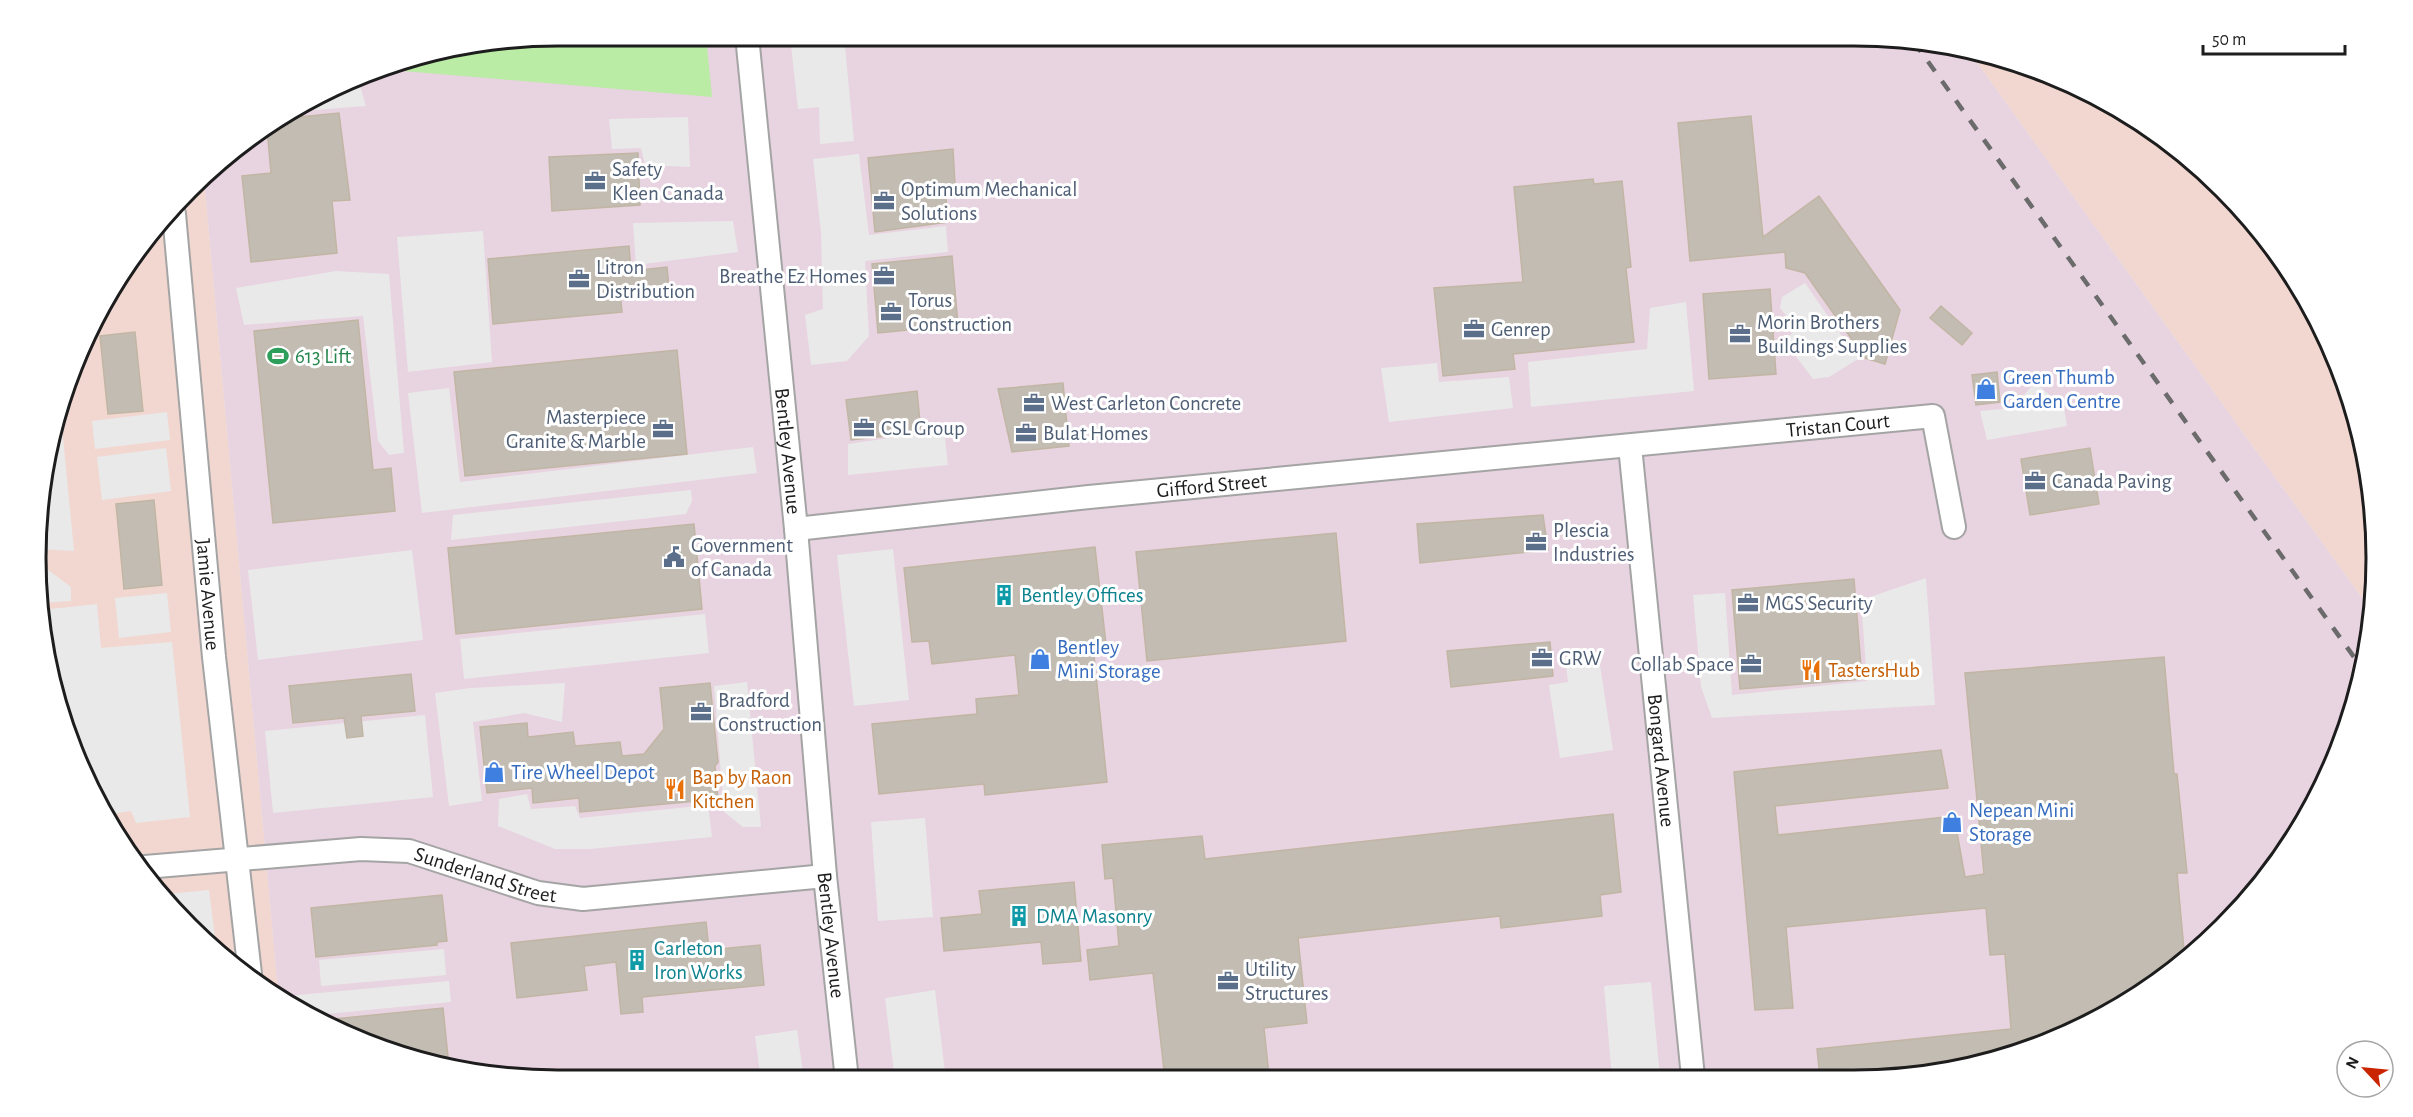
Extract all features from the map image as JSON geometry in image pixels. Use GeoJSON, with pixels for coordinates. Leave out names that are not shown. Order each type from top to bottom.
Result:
{"type":"FeatureCollection","features":[{"type":"Feature","properties":{"kind":"street","name":"Bentley Avenue"},"geometry":{"type":"LineString","coordinates":[[748,46],[796,529],[825,876],[846,1070]]}},
{"type":"Feature","properties":{"kind":"street","name":"Jamie Avenue"},"geometry":{"type":"LineString","coordinates":[[175,220],[214,657],[239,858],[249,967]]}},
{"type":"Feature","properties":{"kind":"street","name":"Tristan Court"},"geometry":{"type":"LineString","coordinates":[[1630,446],[1933,417],[1954,527]]}},
{"type":"Feature","properties":{"kind":"street","name":"Gifford Street"},"geometry":{"type":"LineString","coordinates":[[796,529],[1101,496],[1630,446]]}},
{"type":"Feature","properties":{"kind":"street","name":"Bongard Avenue"},"geometry":{"type":"LineString","coordinates":[[1630,446],[1692,1070]]}},
{"type":"Feature","properties":{"kind":"street","name":"Sunderland Street"},"geometry":{"type":"LineString","coordinates":[[150,867],[362,849],[409,851],[538,893],[583,899],[825,876]]}},
{"type":"Feature","properties":{"kind":"shaded area"},"geometry":{"type":"Polygon","coordinates":[[[558,46],[1855,46],[1921,51],[1976,61],[2364,601],[2357,658],[2349,691],[2328,754],[2314,785],[2280,843],[2261,870],[2217,921],[2166,965],[2139,984],[2081,1018],[2019,1043],[1954,1061],[1888,1069],[1855,1070],[525,1069],[459,1061],[394,1043],[332,1018],[278,986],[205,188],[247,152],[274,133],[332,99],[394,74],[459,56],[558,46]]]}},
{"type":"Feature","properties":{"kind":"shaded area"},"geometry":{"type":"Polygon","coordinates":[[[791,46],[845,46],[854,141],[820,144],[819,107],[798,109],[791,46]]]}},
{"type":"Feature","properties":{"kind":"shaded area"},"geometry":{"type":"Polygon","coordinates":[[[1976,61],[2050,85],[2111,115],[2139,133],[2166,152],[2217,196],[2261,247],[2280,274],[2314,332],[2328,363],[2349,426],[2357,459],[2365,525],[2364,601],[1976,61]]]}},
{"type":"Feature","properties":{"kind":"shaded area"},"geometry":{"type":"Polygon","coordinates":[[[360,86],[366,106],[311,110],[360,86]]]}},
{"type":"Feature","properties":{"kind":"shaded area"},"geometry":{"type":"Polygon","coordinates":[[[688,117],[690,167],[645,165],[641,148],[612,149],[609,119],[688,117]]]}},
{"type":"Feature","properties":{"kind":"shaded area"},"geometry":{"type":"Polygon","coordinates":[[[859,154],[869,235],[946,226],[948,252],[865,261],[869,336],[847,361],[811,365],[805,315],[823,309],[821,233],[813,159],[859,154]]]}},
{"type":"Feature","properties":{"kind":"shaded area"},"geometry":{"type":"Polygon","coordinates":[[[205,188],[278,986],[247,965],[196,921],[152,870],[133,843],[99,785],[85,754],[64,691],[51,625],[46,558],[51,492],[56,459],[74,394],[85,363],[115,302],[152,247],[205,188]]]}},
{"type":"Feature","properties":{"kind":"shaded area"},"geometry":{"type":"Polygon","coordinates":[[[733,221],[738,252],[636,265],[633,223],[733,221]]]}},
{"type":"Feature","properties":{"kind":"shaded area"},"geometry":{"type":"Polygon","coordinates":[[[483,231],[492,362],[408,372],[397,237],[483,231]]]}},
{"type":"Feature","properties":{"kind":"shaded area"},"geometry":{"type":"Polygon","coordinates":[[[336,271],[389,274],[404,453],[389,455],[378,441],[363,316],[244,325],[236,288],[336,271]]]}},
{"type":"Feature","properties":{"kind":"shaded area"},"geometry":{"type":"Polygon","coordinates":[[[1805,283],[1858,359],[1829,377],[1813,379],[1785,342],[1796,328],[1780,308],[1782,297],[1805,283]]]}},
{"type":"Feature","properties":{"kind":"shaded area"},"geometry":{"type":"Polygon","coordinates":[[[1686,302],[1694,391],[1531,407],[1528,362],[1647,349],[1650,308],[1686,302]]]}},
{"type":"Feature","properties":{"kind":"shaded area"},"geometry":{"type":"Polygon","coordinates":[[[1437,363],[1439,382],[1509,377],[1513,408],[1389,422],[1381,368],[1437,363]]]}},
{"type":"Feature","properties":{"kind":"shaded area"},"geometry":{"type":"Polygon","coordinates":[[[2035,382],[2064,408],[2067,426],[1987,440],[1980,411],[2013,408],[2035,382]]]}},
{"type":"Feature","properties":{"kind":"shaded area"},"geometry":{"type":"Polygon","coordinates":[[[449,388],[460,482],[753,447],[757,473],[422,513],[408,393],[449,388]]]}},
{"type":"Feature","properties":{"kind":"shaded area"},"geometry":{"type":"Polygon","coordinates":[[[167,412],[170,440],[95,449],[92,421],[167,412]]]}},
{"type":"Feature","properties":{"kind":"shaded area"},"geometry":{"type":"Polygon","coordinates":[[[944,430],[948,465],[848,475],[848,444],[944,430]]]}},
{"type":"Feature","properties":{"kind":"shaded area"},"geometry":{"type":"Polygon","coordinates":[[[62,432],[74,551],[47,549],[51,492],[62,432]]]}},
{"type":"Feature","properties":{"kind":"shaded area"},"geometry":{"type":"Polygon","coordinates":[[[166,448],[171,491],[102,500],[97,457],[166,448]]]}},
{"type":"Feature","properties":{"kind":"shaded area"},"geometry":{"type":"Polygon","coordinates":[[[691,490],[692,501],[686,514],[451,540],[453,515],[691,490]]]}},
{"type":"Feature","properties":{"kind":"shaded area"},"geometry":{"type":"Polygon","coordinates":[[[893,549],[909,700],[854,706],[837,555],[893,549]]]}},
{"type":"Feature","properties":{"kind":"shaded area"},"geometry":{"type":"Polygon","coordinates":[[[412,550],[423,640],[258,660],[248,570],[412,550]]]}},
{"type":"Feature","properties":{"kind":"shaded area"},"geometry":{"type":"Polygon","coordinates":[[[47,569],[71,587],[71,601],[49,602],[47,569]]]}},
{"type":"Feature","properties":{"kind":"shaded area"},"geometry":{"type":"Polygon","coordinates":[[[1926,578],[1935,705],[1712,718],[1701,687],[1693,595],[1725,593],[1732,695],[1867,681],[1861,600],[1926,578]]]}},
{"type":"Feature","properties":{"kind":"shaded area"},"geometry":{"type":"Polygon","coordinates":[[[167,593],[171,632],[119,638],[115,598],[167,593]]]}},
{"type":"Feature","properties":{"kind":"shaded area"},"geometry":{"type":"Polygon","coordinates":[[[97,604],[101,648],[172,642],[190,817],[136,823],[131,811],[115,813],[85,754],[74,723],[56,658],[50,609],[97,604]]]}},
{"type":"Feature","properties":{"kind":"shaded area"},"geometry":{"type":"Polygon","coordinates":[[[705,614],[709,653],[464,679],[460,639],[705,614]]]}},
{"type":"Feature","properties":{"kind":"shaded area"},"geometry":{"type":"Polygon","coordinates":[[[1598,652],[1613,750],[1560,758],[1549,685],[1568,682],[1565,657],[1598,652]]]}},
{"type":"Feature","properties":{"kind":"shaded area"},"geometry":{"type":"Polygon","coordinates":[[[747,682],[761,827],[743,827],[724,812],[714,686],[747,682]]]}},
{"type":"Feature","properties":{"kind":"shaded area"},"geometry":{"type":"Polygon","coordinates":[[[565,683],[562,722],[524,713],[473,722],[482,801],[449,806],[435,693],[470,688],[565,683]]]}},
{"type":"Feature","properties":{"kind":"shaded area"},"geometry":{"type":"Polygon","coordinates":[[[425,715],[433,797],[273,813],[265,731],[425,715]]]}},
{"type":"Feature","properties":{"kind":"shaded area"},"geometry":{"type":"Polygon","coordinates":[[[527,794],[531,809],[575,806],[580,818],[708,805],[712,837],[590,849],[555,849],[498,826],[499,799],[527,794]]]}},
{"type":"Feature","properties":{"kind":"shaded area"},"geometry":{"type":"Polygon","coordinates":[[[925,818],[933,917],[878,921],[871,822],[925,818]]]}},
{"type":"Feature","properties":{"kind":"shaded area"},"geometry":{"type":"Polygon","coordinates":[[[209,890],[215,938],[196,921],[172,894],[209,890]]]}},
{"type":"Feature","properties":{"kind":"shaded area"},"geometry":{"type":"Polygon","coordinates":[[[444,949],[446,975],[321,986],[319,960],[444,949]]]}},
{"type":"Feature","properties":{"kind":"shaded area"},"geometry":{"type":"Polygon","coordinates":[[[449,981],[451,1002],[325,1014],[292,996],[449,981]]]}},
{"type":"Feature","properties":{"kind":"shaded area"},"geometry":{"type":"Polygon","coordinates":[[[1651,982],[1659,1070],[1611,1070],[1604,986],[1651,982]]]}},
{"type":"Feature","properties":{"kind":"shaded area"},"geometry":{"type":"Polygon","coordinates":[[[935,990],[945,1070],[894,1070],[885,998],[935,990]]]}},
{"type":"Feature","properties":{"kind":"shaded area"},"geometry":{"type":"Polygon","coordinates":[[[797,1030],[803,1070],[760,1070],[755,1036],[797,1030]]]}},
{"type":"Feature","properties":{"kind":"green space"},"geometry":{"type":"Polygon","coordinates":[[[707,46],[712,97],[403,71],[459,56],[525,48],[707,46]]]}},
{"type":"Feature","properties":{"kind":"building"},"geometry":{"type":"Polygon","coordinates":[[[339,113],[350,200],[332,201],[337,253],[251,262],[242,176],[271,173],[268,137],[299,117],[339,113]]]}},
{"type":"Feature","properties":{"kind":"building"},"geometry":{"type":"Polygon","coordinates":[[[1751,116],[1763,237],[1819,196],[1900,310],[1885,364],[1865,358],[1805,273],[1786,268],[1785,252],[1690,261],[1678,123],[1751,116]]]}},
{"type":"Feature","properties":{"kind":"building"},"geometry":{"type":"Polygon","coordinates":[[[953,149],[955,185],[945,186],[948,222],[875,232],[868,158],[953,149]]]}},
{"type":"Feature","properties":{"kind":"building","name":"Safety Kleen Canada"},"geometry":{"type":"Polygon","coordinates":[[[638,153],[640,205],[552,211],[549,157],[638,153]]]}},
{"type":"Feature","properties":{"kind":"building"},"geometry":{"type":"Polygon","coordinates":[[[1593,179],[1594,184],[1622,181],[1631,267],[1626,268],[1634,342],[1513,354],[1515,369],[1443,376],[1434,288],[1523,282],[1514,187],[1593,179]]]}},
{"type":"Feature","properties":{"kind":"building","name":"Litron Distribution"},"geometry":{"type":"Polygon","coordinates":[[[629,246],[631,271],[667,267],[669,288],[620,292],[622,312],[493,324],[488,259],[629,246]]]}},
{"type":"Feature","properties":{"kind":"building"},"geometry":{"type":"Polygon","coordinates":[[[952,256],[958,325],[878,333],[872,264],[952,256]]]}},
{"type":"Feature","properties":{"kind":"building","name":"Morin Brothers Buildings Supplies"},"geometry":{"type":"Polygon","coordinates":[[[1770,289],[1776,374],[1709,379],[1703,294],[1770,289]]]}},
{"type":"Feature","properties":{"kind":"building"},"geometry":{"type":"Polygon","coordinates":[[[1941,306],[1972,333],[1962,345],[1930,318],[1941,306]]]}},
{"type":"Feature","properties":{"kind":"building"},"geometry":{"type":"Polygon","coordinates":[[[358,320],[373,470],[391,468],[395,511],[273,523],[254,331],[358,320]]]}},
{"type":"Feature","properties":{"kind":"building"},"geometry":{"type":"Polygon","coordinates":[[[135,332],[143,411],[108,414],[100,336],[135,332]]]}},
{"type":"Feature","properties":{"kind":"building"},"geometry":{"type":"Polygon","coordinates":[[[677,350],[687,454],[465,476],[454,372],[677,350]]]}},
{"type":"Feature","properties":{"kind":"building","name":"Green Thumb Garden Centre"},"geometry":{"type":"Polygon","coordinates":[[[1997,372],[2000,402],[1976,405],[1972,375],[1997,372]]]}},
{"type":"Feature","properties":{"kind":"building"},"geometry":{"type":"Polygon","coordinates":[[[1063,383],[1069,446],[1012,452],[998,389],[1063,383]]]}},
{"type":"Feature","properties":{"kind":"building"},"geometry":{"type":"Polygon","coordinates":[[[917,391],[921,432],[851,440],[846,400],[917,391]]]}},
{"type":"Feature","properties":{"kind":"building"},"geometry":{"type":"Polygon","coordinates":[[[2090,448],[2099,504],[2030,515],[2021,459],[2090,448]]]}},
{"type":"Feature","properties":{"kind":"building"},"geometry":{"type":"Polygon","coordinates":[[[154,500],[162,585],[124,589],[116,504],[154,500]]]}},
{"type":"Feature","properties":{"kind":"building"},"geometry":{"type":"Polygon","coordinates":[[[1543,515],[1548,550],[1420,563],[1417,524],[1543,515]]]}},
{"type":"Feature","properties":{"kind":"building"},"geometry":{"type":"Polygon","coordinates":[[[694,524],[702,609],[456,634],[448,548],[694,524]]]}},
{"type":"Feature","properties":{"kind":"building"},"geometry":{"type":"Polygon","coordinates":[[[1336,533],[1346,641],[1147,661],[1136,552],[1336,533]]]}},
{"type":"Feature","properties":{"kind":"building"},"geometry":{"type":"Polygon","coordinates":[[[1095,547],[1106,644],[1093,646],[1107,782],[985,795],[984,784],[879,794],[872,724],[977,714],[976,699],[1019,695],[1015,655],[932,664],[929,641],[912,642],[904,568],[1095,547]]]}},
{"type":"Feature","properties":{"kind":"building"},"geometry":{"type":"Polygon","coordinates":[[[1854,579],[1862,679],[1740,689],[1732,590],[1854,579]]]}},
{"type":"Feature","properties":{"kind":"building"},"geometry":{"type":"Polygon","coordinates":[[[1550,642],[1553,676],[1451,687],[1447,651],[1550,642]]]}},
{"type":"Feature","properties":{"kind":"building"},"geometry":{"type":"Polygon","coordinates":[[[2164,657],[2174,774],[2177,774],[2187,873],[2177,873],[2184,950],[2166,965],[2110,1002],[2050,1032],[2019,1043],[1954,1061],[1921,1066],[1819,1070],[1817,1049],[2011,1029],[2005,954],[1990,955],[1986,908],[1786,927],[1793,1008],[1755,1010],[1734,772],[1941,750],[1948,788],[1775,806],[1778,835],[1954,816],[1965,877],[1984,874],[1965,673],[2164,657]]]}},
{"type":"Feature","properties":{"kind":"building"},"geometry":{"type":"Polygon","coordinates":[[[411,674],[415,711],[361,716],[363,736],[347,738],[344,718],[293,723],[289,686],[411,674]]]}},
{"type":"Feature","properties":{"kind":"building"},"geometry":{"type":"Polygon","coordinates":[[[710,683],[718,762],[715,766],[718,799],[580,812],[579,798],[533,803],[532,788],[487,793],[480,727],[527,723],[528,737],[573,732],[575,746],[620,742],[622,756],[644,754],[664,729],[660,688],[710,683]]]}},
{"type":"Feature","properties":{"kind":"building","name":"Utility Structures"},"geometry":{"type":"Polygon","coordinates":[[[1613,814],[1621,892],[1600,895],[1602,916],[1501,928],[1500,916],[1298,938],[1307,1023],[1264,1028],[1268,1070],[1164,1070],[1153,973],[1090,980],[1087,950],[1119,946],[1113,878],[1105,879],[1102,845],[1202,836],[1205,859],[1613,814]]]}},
{"type":"Feature","properties":{"kind":"building","name":"DMA Masonry"},"geometry":{"type":"Polygon","coordinates":[[[1074,882],[1081,961],[1043,964],[1041,942],[944,951],[941,918],[982,914],[979,891],[1074,882]]]}},
{"type":"Feature","properties":{"kind":"building"},"geometry":{"type":"Polygon","coordinates":[[[442,895],[447,941],[437,942],[437,945],[316,957],[311,908],[442,895]]]}},
{"type":"Feature","properties":{"kind":"building","name":"Carleton Iron Works"},"geometry":{"type":"Polygon","coordinates":[[[706,922],[709,950],[760,945],[764,985],[642,997],[643,1012],[621,1014],[616,962],[584,966],[587,990],[517,998],[511,943],[706,922]]]}},
{"type":"Feature","properties":{"kind":"building"},"geometry":{"type":"Polygon","coordinates":[[[443,1008],[448,1057],[394,1043],[334,1019],[443,1008]]]}},
{"type":"Feature","properties":{"kind":"railway"},"geometry":{"type":"LineString","coordinates":[[1920,51],[2356,660]]}},
{"type":"Feature","properties":{"kind":"place","name":"Safety Kleen Canada"},"geometry":{"type":"Point","coordinates":[595,181]}},
{"type":"Feature","properties":{"kind":"place","name":"Optimum Mechanical Solutions"},"geometry":{"type":"Point","coordinates":[884,201]}},
{"type":"Feature","properties":{"kind":"place","name":"Breathe Ez Homes"},"geometry":{"type":"Point","coordinates":[884,276]}},
{"type":"Feature","properties":{"kind":"place","name":"Litron Distribution"},"geometry":{"type":"Point","coordinates":[579,279]}},
{"type":"Feature","properties":{"kind":"place","name":"Torus Construction"},"geometry":{"type":"Point","coordinates":[891,312]}},
{"type":"Feature","properties":{"kind":"place","name":"Genrep"},"geometry":{"type":"Point","coordinates":[1474,329]}},
{"type":"Feature","properties":{"kind":"place","name":"Morin Brothers Buildings Supplies"},"geometry":{"type":"Point","coordinates":[1740,334]}},
{"type":"Feature","properties":{"kind":"place","name":"613 Lift"},"geometry":{"type":"Point","coordinates":[278,356]}},
{"type":"Feature","properties":{"kind":"place","name":"Green Thumb Garden Centre"},"geometry":{"type":"Point","coordinates":[1986,389]}},
{"type":"Feature","properties":{"kind":"place","name":"West Carleton Concrete"},"geometry":{"type":"Point","coordinates":[1034,403]}},
{"type":"Feature","properties":{"kind":"place","name":"CSL Group"},"geometry":{"type":"Point","coordinates":[864,428]}},
{"type":"Feature","properties":{"kind":"place","name":"Masterpiece Granite & Marble"},"geometry":{"type":"Point","coordinates":[663,429]}},
{"type":"Feature","properties":{"kind":"place","name":"Bulat Homes"},"geometry":{"type":"Point","coordinates":[1026,433]}},
{"type":"Feature","properties":{"kind":"place","name":"Canada Paving"},"geometry":{"type":"Point","coordinates":[2035,481]}},
{"type":"Feature","properties":{"kind":"place","name":"Plescia Industries"},"geometry":{"type":"Point","coordinates":[1536,542]}},
{"type":"Feature","properties":{"kind":"place","name":"Government of Canada"},"geometry":{"type":"Point","coordinates":[674,557]}},
{"type":"Feature","properties":{"kind":"place","name":"Bentley Offices"},"geometry":{"type":"Point","coordinates":[1004,595]}},
{"type":"Feature","properties":{"kind":"place","name":"MGS Security"},"geometry":{"type":"Point","coordinates":[1748,603]}},
{"type":"Feature","properties":{"kind":"place","name":"GRW"},"geometry":{"type":"Point","coordinates":[1542,658]}},
{"type":"Feature","properties":{"kind":"place","name":"Bentley Mini Storage"},"geometry":{"type":"Point","coordinates":[1040,659]}},
{"type":"Feature","properties":{"kind":"place","name":"Collab Space"},"geometry":{"type":"Point","coordinates":[1751,664]}},
{"type":"Feature","properties":{"kind":"place","name":"TastersHub"},"geometry":{"type":"Point","coordinates":[1811,670]}},
{"type":"Feature","properties":{"kind":"place","name":"Bradford Construction"},"geometry":{"type":"Point","coordinates":[701,712]}},
{"type":"Feature","properties":{"kind":"place","name":"Tire Wheel Depot"},"geometry":{"type":"Point","coordinates":[494,772]}},
{"type":"Feature","properties":{"kind":"place","name":"Bap by Raon Kitchen"},"geometry":{"type":"Point","coordinates":[675,789]}},
{"type":"Feature","properties":{"kind":"place","name":"Nepean Mini Storage"},"geometry":{"type":"Point","coordinates":[1952,822]}},
{"type":"Feature","properties":{"kind":"place","name":"DMA Masonry"},"geometry":{"type":"Point","coordinates":[1019,916]}},
{"type":"Feature","properties":{"kind":"place","name":"Carleton Iron Works"},"geometry":{"type":"Point","coordinates":[637,960]}},
{"type":"Feature","properties":{"kind":"place","name":"Utility Structures"},"geometry":{"type":"Point","coordinates":[1228,981]}}]}
